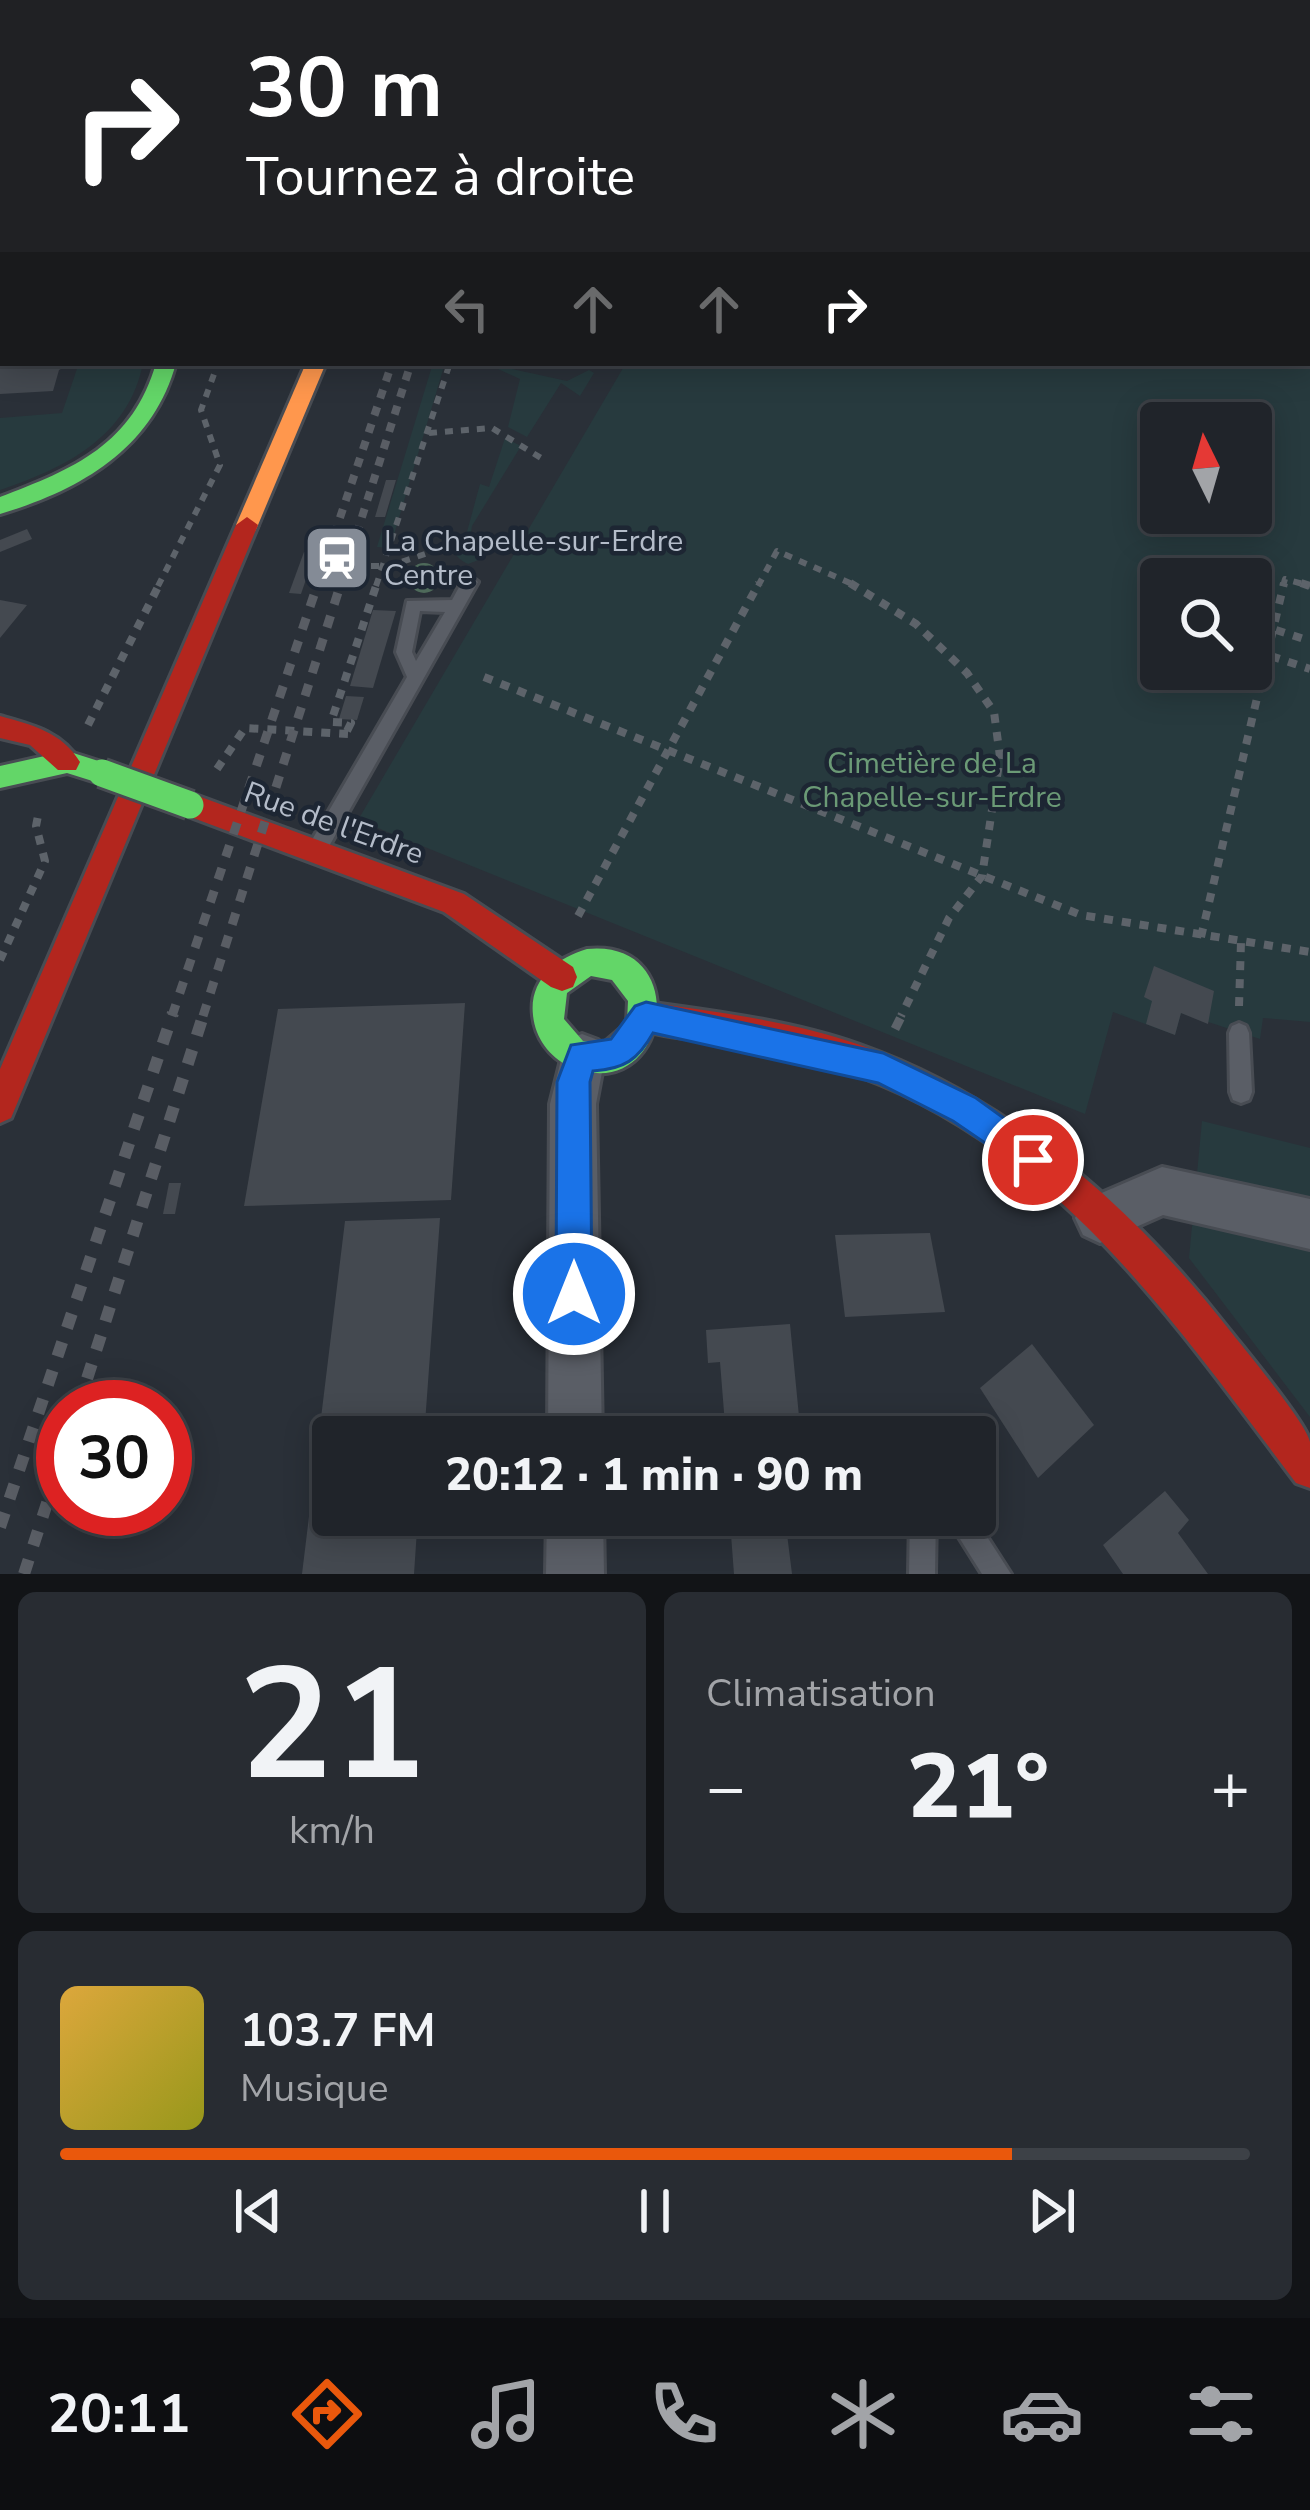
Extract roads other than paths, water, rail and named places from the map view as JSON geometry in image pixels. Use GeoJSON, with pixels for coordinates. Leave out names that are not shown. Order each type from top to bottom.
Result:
{"type":"FeatureCollection","features":[{"type":"Feature","properties":{"kind":"street"},"geometry":{"type":"LineString","coordinates":[[0,506],[61,481],[114,449],[157,402],[165,366]]}},
{"type":"Feature","properties":{"kind":"street"},"geometry":{"type":"LineString","coordinates":[[0,1107],[315,366]]}},
{"type":"Feature","properties":{"kind":"street"},"geometry":{"type":"LineString","coordinates":[[0,729],[0,758]]}},
{"type":"Feature","properties":{"kind":"street","name":"Rue de l'Erdre"},"geometry":{"type":"LineString","coordinates":[[0,729],[38,737],[67,762],[454,903],[562,977]]}},
{"type":"Feature","properties":{"kind":"street","name":"Rue de l'Erdre"},"geometry":{"type":"LineString","coordinates":[[0,776],[67,762]]}},
{"type":"Feature","properties":{"kind":"street"},"geometry":{"type":"LineString","coordinates":[[589,964],[619,968],[641,988],[646,1017],[629,1045],[615,1054],[582,1056],[566,1049],[548,1022],[547,1006],[562,977],[589,964]]}},
{"type":"Feature","properties":{"kind":"street"},"geometry":{"type":"LineString","coordinates":[[646,1017],[776,1041],[883,1069],[965,1109],[1100,1218],[1185,1304],[1310,1469]]}},
{"type":"Feature","properties":{"kind":"street"},"geometry":{"type":"LineString","coordinates":[[574,1416],[573,1104],[582,1056]]}},
{"type":"Feature","properties":{"kind":"street"},"geometry":{"type":"LineString","coordinates":[[1100,1218],[1162,1191],[1310,1224]]}},
{"type":"Feature","properties":{"kind":"street"},"geometry":{"type":"LineString","coordinates":[[575,1536],[575,1574]]}},
{"type":"Feature","properties":{"kind":"lane"},"geometry":{"type":"LineString","coordinates":[[316,851],[470,582]]}},
{"type":"Feature","properties":{"kind":"lane"},"geometry":{"type":"LineString","coordinates":[[414,675],[404,652],[413,604],[456,605]]}},
{"type":"Feature","properties":{"kind":"lane"},"geometry":{"type":"LineString","coordinates":[[1239,1033],[1241,1092]]}},
{"type":"Feature","properties":{"kind":"lane"},"geometry":{"type":"LineString","coordinates":[[883,1069],[892,1036]]}},
{"type":"Feature","properties":{"kind":"lane"},"geometry":{"type":"LineString","coordinates":[[922,1574],[923,1536]]}},
{"type":"Feature","properties":{"kind":"lane"},"geometry":{"type":"LineString","coordinates":[[972,1536],[998,1574]]}},
{"type":"Feature","properties":{"kind":"railway"},"geometry":{"type":"LineString","coordinates":[[317,586],[391,366]]}},
{"type":"Feature","properties":{"kind":"railway"},"geometry":{"type":"LineString","coordinates":[[340,586],[410,366]]}},
{"type":"Feature","properties":{"kind":"railway"},"geometry":{"type":"LineString","coordinates":[[172,1016],[318,583]]}},
{"type":"Feature","properties":{"kind":"railway"},"geometry":{"type":"LineString","coordinates":[[203,1016],[341,583]]}},
{"type":"Feature","properties":{"kind":"railway"},"geometry":{"type":"LineString","coordinates":[[0,1527],[173,1013]]}},
{"type":"Feature","properties":{"kind":"railway"},"geometry":{"type":"LineString","coordinates":[[87,1380],[204,1013]]}},
{"type":"Feature","properties":{"kind":"railway"},"geometry":{"type":"LineString","coordinates":[[24,1574],[36,1536]]}},
{"type":"Feature","properties":{"kind":"place","name":"La Chapelle-sur-Erdre Centre"},"geometry":{"type":"Point","coordinates":[337,558]}},
{"type":"Feature","properties":{"kind":"park label","name":"Cimetière de La Chapelle-sur-Erdre"},"geometry":{"type":"Point","coordinates":[932,780]}}]}
